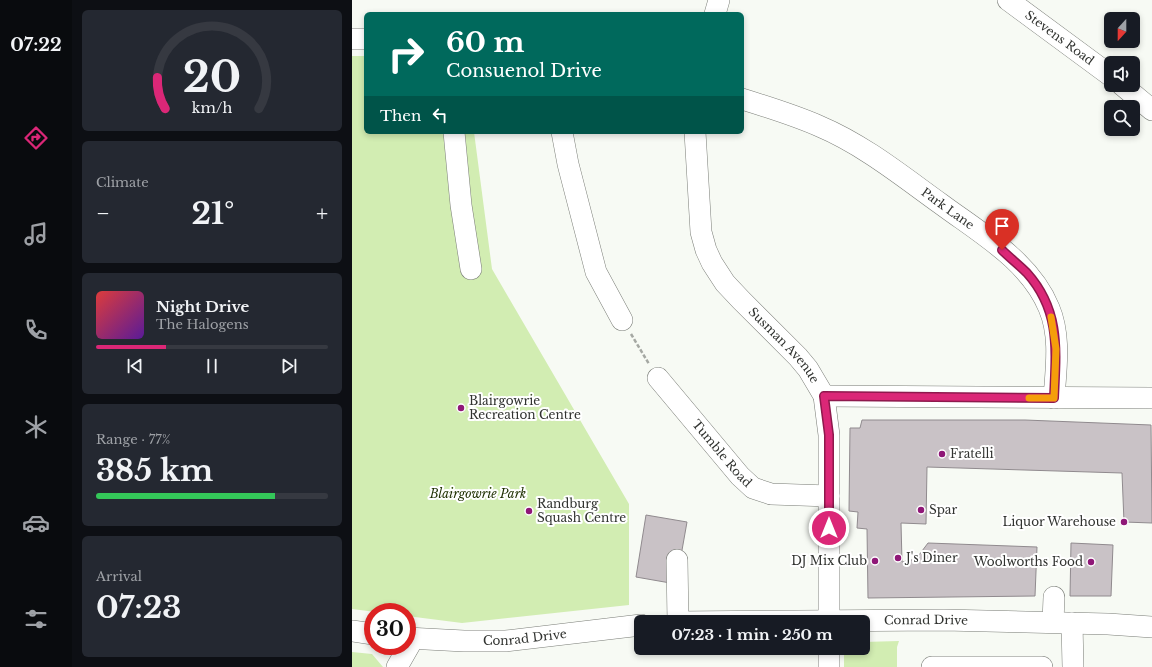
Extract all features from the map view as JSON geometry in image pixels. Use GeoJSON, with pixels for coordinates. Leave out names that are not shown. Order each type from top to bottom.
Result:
{"type":"FeatureCollection","features":[{"type":"Feature","properties":{"kind":"street"},"geometry":{"type":"LineString","coordinates":[[716,12],[719,0]]}},
{"type":"Feature","properties":{"kind":"street","name":"Stevens Road"},"geometry":{"type":"LineString","coordinates":[[1008,0],[1104,71]]}},
{"type":"Feature","properties":{"kind":"street"},"geometry":{"type":"LineString","coordinates":[[352,39],[364,38]]}},
{"type":"Feature","properties":{"kind":"street"},"geometry":{"type":"LineString","coordinates":[[1130,92],[1152,110]]}},
{"type":"Feature","properties":{"kind":"street","name":"Park Lane"},"geometry":{"type":"LineString","coordinates":[[744,100],[819,126],[858,145],[894,169],[996,245],[1017,264],[1041,292],[1049,309],[1055,334],[1056,349],[1054,398]]}},
{"type":"Feature","properties":{"kind":"street"},"geometry":{"type":"LineString","coordinates":[[454,134],[461,206],[471,269]]}},
{"type":"Feature","properties":{"kind":"street"},"geometry":{"type":"LineString","coordinates":[[562,134],[568,164],[596,272],[622,320]]}},
{"type":"Feature","properties":{"kind":"street","name":"Susman Avenue"},"geometry":{"type":"LineString","coordinates":[[695,134],[702,232],[706,250],[712,264],[741,300],[798,357],[808,369],[824,396],[829,435],[829,615]]}},
{"type":"Feature","properties":{"kind":"street","name":"Tumble Road"},"geometry":{"type":"LineString","coordinates":[[658,378],[740,476],[753,488],[771,494],[829,496]]}},
{"type":"Feature","properties":{"kind":"street"},"geometry":{"type":"LineString","coordinates":[[824,396],[1152,398]]}},
{"type":"Feature","properties":{"kind":"street"},"geometry":{"type":"LineString","coordinates":[[677,560],[678,615]]}},
{"type":"Feature","properties":{"kind":"street"},"geometry":{"type":"LineString","coordinates":[[1054,598],[1063,623],[1073,667]]}},
{"type":"Feature","properties":{"kind":"street","name":"Conrad Drive"},"geometry":{"type":"LineString","coordinates":[[870,621],[944,620],[1152,627]]}},
{"type":"Feature","properties":{"kind":"street","name":"Conrad Drive"},"geometry":{"type":"LineString","coordinates":[[416,638],[464,642],[506,641],[634,626]]}},
{"type":"Feature","properties":{"kind":"street"},"geometry":{"type":"LineString","coordinates":[[352,632],[364,633]]}},
{"type":"Feature","properties":{"kind":"street"},"geometry":{"type":"LineString","coordinates":[[397,667],[402,655]]}},
{"type":"Feature","properties":{"kind":"street"},"geometry":{"type":"LineString","coordinates":[[829,655],[829,667]]}},
{"type":"Feature","properties":{"kind":"street"},"geometry":{"type":"LineString","coordinates":[[932,667],[1042,667]]}},
{"type":"Feature","properties":{"kind":"path"},"geometry":{"type":"LineString","coordinates":[[622,320],[658,378]]}},
{"type":"Feature","properties":{"kind":"green space","name":"Blairgowrie Park"},"geometry":{"type":"Polygon","coordinates":[[[352,56],[364,56],[364,134],[474,134],[492,269],[629,504],[629,605],[462,623],[416,617],[416,603],[364,603],[364,610],[352,609],[352,56]]]}},
{"type":"Feature","properties":{"kind":"green space"},"geometry":{"type":"Polygon","coordinates":[[[899,641],[897,647],[897,667],[844,667],[844,655],[870,655],[870,642],[899,641]]]}},
{"type":"Feature","properties":{"kind":"green space"},"geometry":{"type":"Polygon","coordinates":[[[352,652],[364,653],[364,655],[373,655],[383,667],[352,667],[352,652]]]}},
{"type":"Feature","properties":{"kind":"building"},"geometry":{"type":"Polygon","coordinates":[[[862,420],[1025,420],[1151,425],[1152,523],[1124,522],[1122,473],[927,467],[926,524],[901,523],[902,562],[916,559],[928,543],[1037,547],[1035,596],[868,598],[867,529],[857,528],[858,512],[849,511],[850,428],[860,428],[862,420]]]}},
{"type":"Feature","properties":{"kind":"building"},"geometry":{"type":"Polygon","coordinates":[[[646,515],[687,522],[676,584],[636,577],[646,515]]]}},
{"type":"Feature","properties":{"kind":"building"},"geometry":{"type":"Polygon","coordinates":[[[1071,543],[1113,545],[1111,596],[1070,596],[1071,543]]]}},
{"type":"Feature","properties":{"kind":"slow traffic"},"geometry":{"type":"LineString","coordinates":[[1029,398],[1054,398],[1056,349],[1055,334],[1051,317]]}},
{"type":"Feature","properties":{"kind":"place","name":"Blairgowrie Recreation Centre"},"geometry":{"type":"Point","coordinates":[461,408]}},
{"type":"Feature","properties":{"kind":"place","name":"Fratelli"},"geometry":{"type":"Point","coordinates":[942,454]}},
{"type":"Feature","properties":{"kind":"place","name":"Spar"},"geometry":{"type":"Point","coordinates":[921,510]}},
{"type":"Feature","properties":{"kind":"place","name":"Randburg Squash Centre"},"geometry":{"type":"Point","coordinates":[529,511]}},
{"type":"Feature","properties":{"kind":"place","name":"Liquor Warehouse"},"geometry":{"type":"Point","coordinates":[1124,522]}},
{"type":"Feature","properties":{"kind":"place","name":"J's Diner"},"geometry":{"type":"Point","coordinates":[898,558]}},
{"type":"Feature","properties":{"kind":"place","name":"DJ Mix Club"},"geometry":{"type":"Point","coordinates":[875,561]}},
{"type":"Feature","properties":{"kind":"place","name":"Woolworths Food"},"geometry":{"type":"Point","coordinates":[1091,562]}},
{"type":"Feature","properties":{"kind":"route"},"geometry":{"type":"LineString","coordinates":[[829,528],[829,435],[824,396],[1054,398],[1056,349],[1055,334],[1049,309],[1041,292],[1027,274],[1002,250]]}}]}
